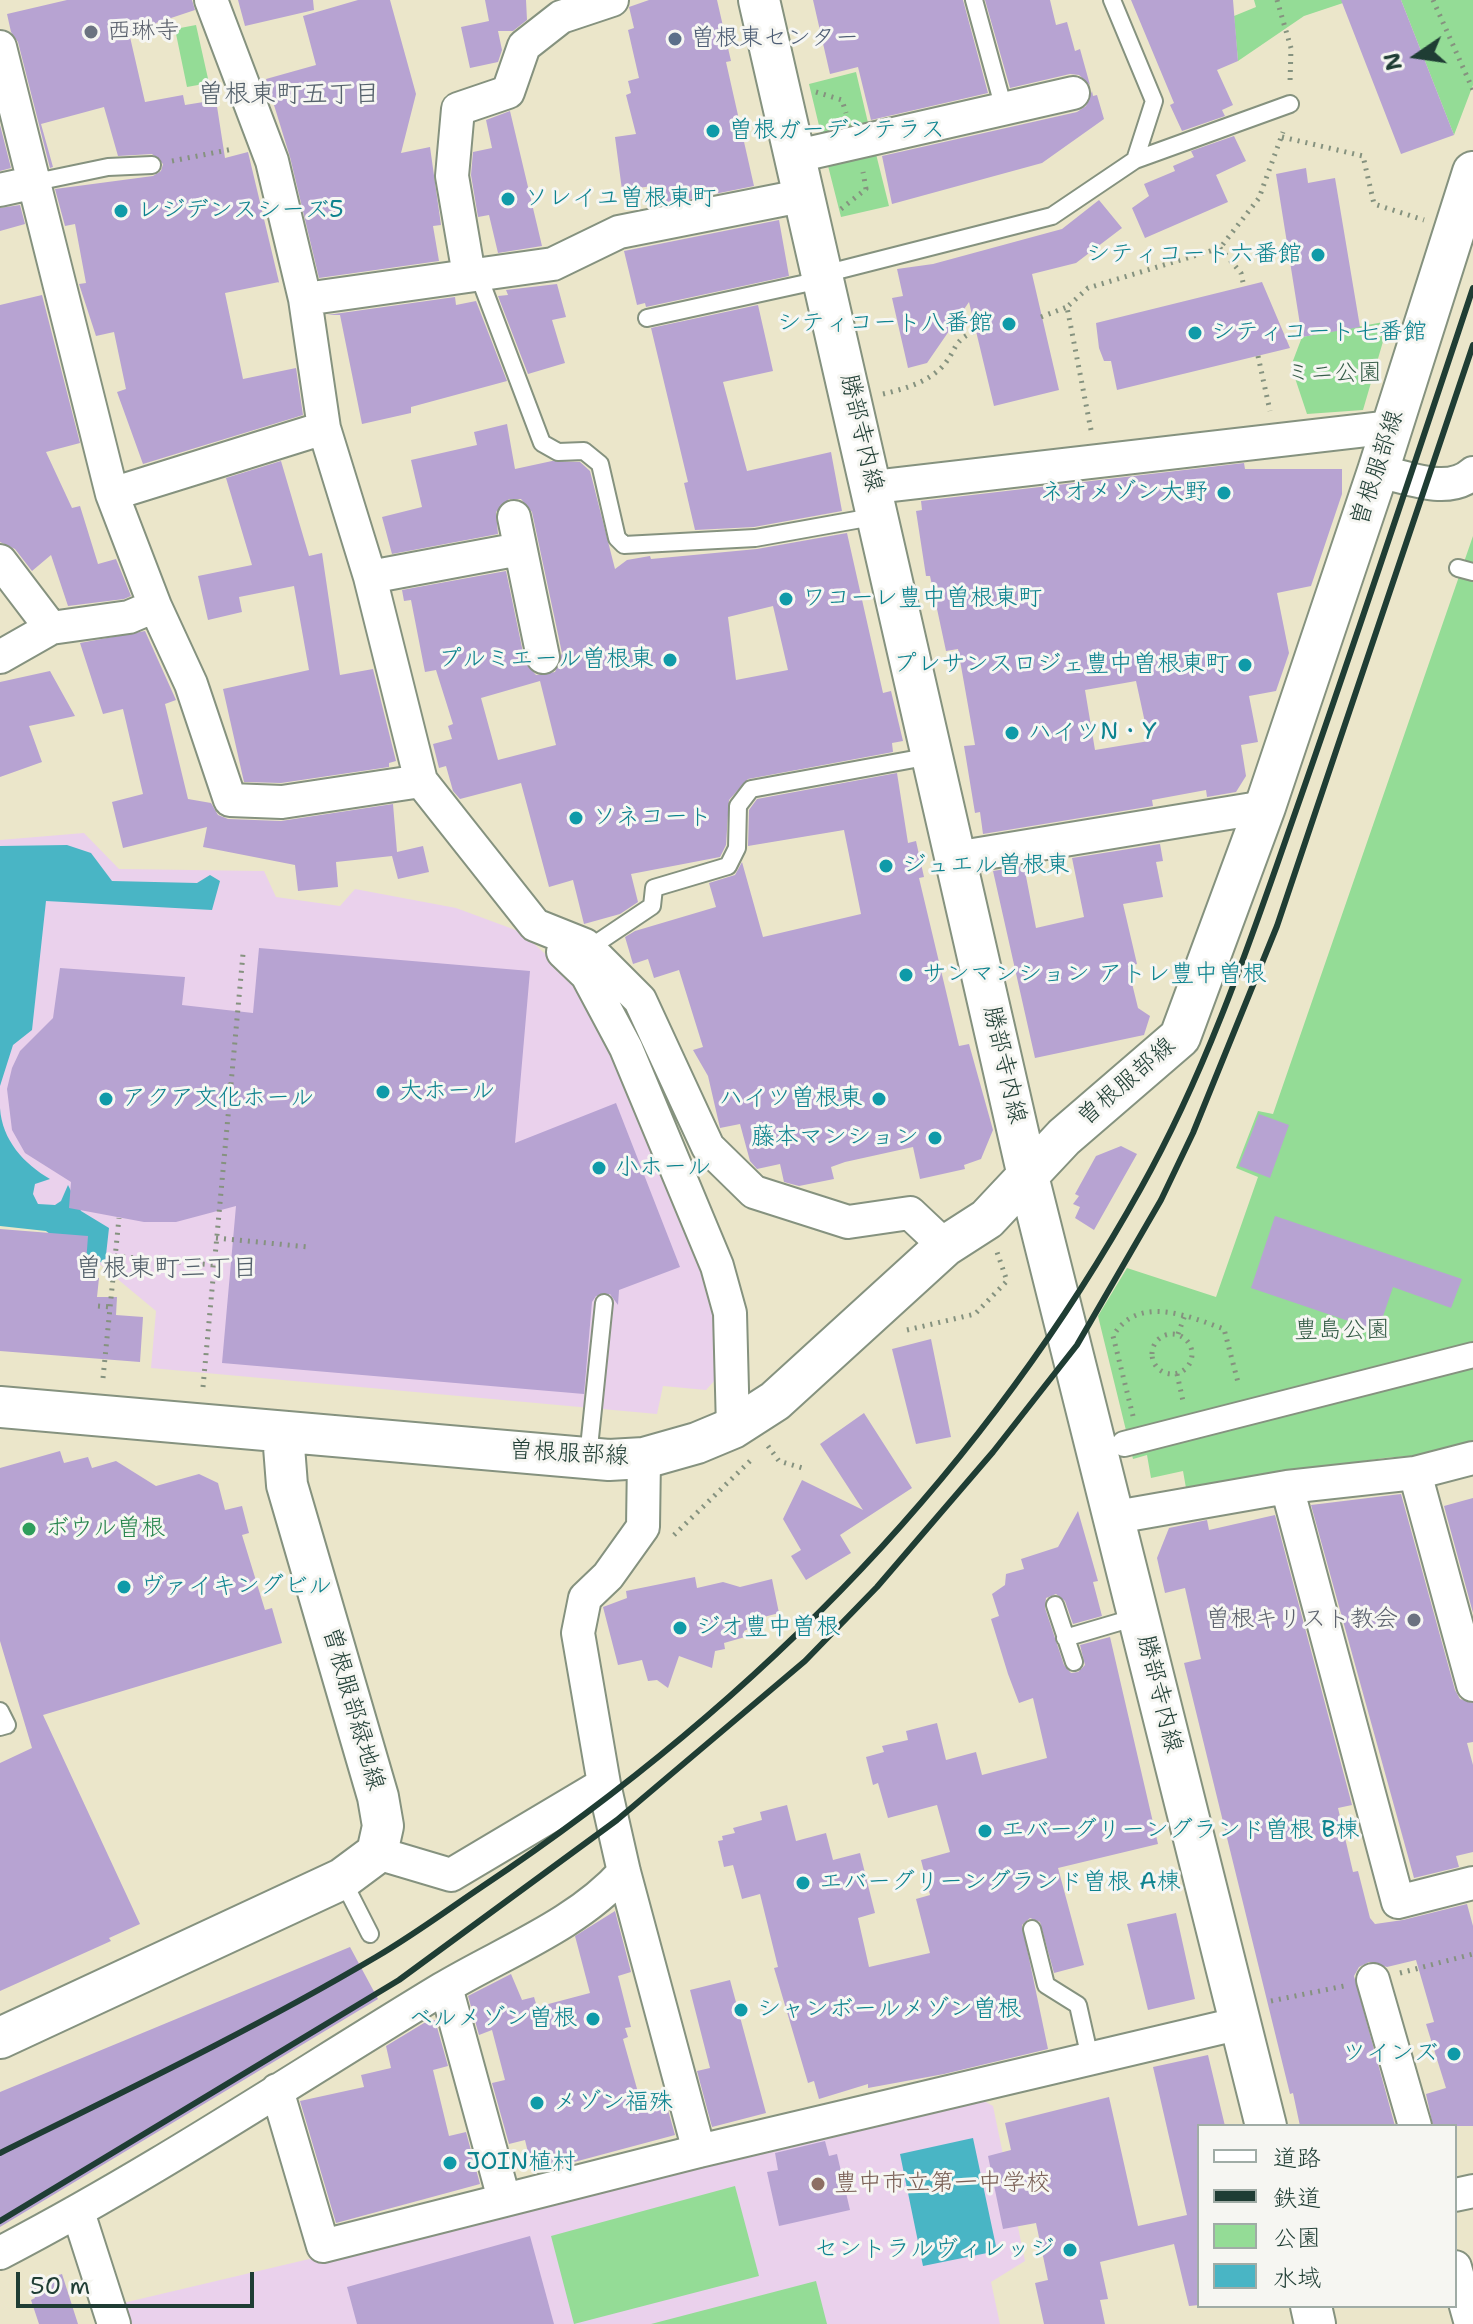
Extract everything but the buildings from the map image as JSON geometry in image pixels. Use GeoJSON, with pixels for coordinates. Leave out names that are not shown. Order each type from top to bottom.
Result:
{"type":"FeatureCollection","features":[{"type":"Feature","properties":{"kind":"street"},"geometry":{"type":"LineString","coordinates":[[211,0],[265,142],[305,299],[324,428],[370,577],[421,781],[535,925],[587,975],[626,1048],[717,1266],[730,1313],[750,1437]]}},
{"type":"Feature","properties":{"kind":"street"},"geometry":{"type":"LineString","coordinates":[[473,275],[452,176],[458,109],[508,92],[524,46],[561,17],[612,0]]}},
{"type":"Feature","properties":{"kind":"street","name":"勝部寺内線"},"geometry":{"type":"LineString","coordinates":[[759,0],[877,502],[1028,1176],[1116,1517],[1266,2124]]}},
{"type":"Feature","properties":{"kind":"street"},"geometry":{"type":"LineString","coordinates":[[0,47],[112,494],[155,606],[191,684],[230,800],[282,802],[421,781]]}},
{"type":"Feature","properties":{"kind":"street"},"geometry":{"type":"LineString","coordinates":[[797,156],[1073,93]]}},
{"type":"Feature","properties":{"kind":"street","name":"曽根服部線"},"geometry":{"type":"LineString","coordinates":[[283,1434],[588,1457],[644,1458],[750,1437],[775,1401],[945,1246],[987,1219],[1064,1137],[1180,1037],[1265,807],[1378,471],[1473,172]]}},
{"type":"Feature","properties":{"kind":"street"},"geometry":{"type":"LineString","coordinates":[[0,190],[36,182]]}},
{"type":"Feature","properties":{"kind":"street"},"geometry":{"type":"LineString","coordinates":[[305,299],[553,264],[619,232],[806,195]]}},
{"type":"Feature","properties":{"kind":"street"},"geometry":{"type":"LineString","coordinates":[[877,502],[1097,459],[1392,427]]}},
{"type":"Feature","properties":{"kind":"street"},"geometry":{"type":"LineString","coordinates":[[112,494],[324,428]]}},
{"type":"Feature","properties":{"kind":"street"},"geometry":{"type":"LineString","coordinates":[[1378,471],[1450,486],[1473,473]]}},
{"type":"Feature","properties":{"kind":"street"},"geometry":{"type":"LineString","coordinates":[[514,517],[543,657]]}},
{"type":"Feature","properties":{"kind":"street"},"geometry":{"type":"LineString","coordinates":[[370,577],[520,549]]}},
{"type":"Feature","properties":{"kind":"street"},"geometry":{"type":"LineString","coordinates":[[0,561],[51,628]]}},
{"type":"Feature","properties":{"kind":"street"},"geometry":{"type":"LineString","coordinates":[[0,657],[51,628],[129,617],[155,606]]}},
{"type":"Feature","properties":{"kind":"street"},"geometry":{"type":"LineString","coordinates":[[955,858],[1265,807]]}},
{"type":"Feature","properties":{"kind":"street"},"geometry":{"type":"LineString","coordinates":[[535,925],[588,949],[640,1000],[708,1147],[754,1192],[848,1222],[910,1213],[945,1246]]}},
{"type":"Feature","properties":{"kind":"street"},"geometry":{"type":"LineString","coordinates":[[1131,1443],[1473,1355]]}},
{"type":"Feature","properties":{"kind":"street"},"geometry":{"type":"LineString","coordinates":[[0,1407],[283,1434]]}},
{"type":"Feature","properties":{"kind":"street","name":"曽根服部緑地線"},"geometry":{"type":"LineString","coordinates":[[283,1434],[287,1485],[378,1797],[383,1826],[377,1853]]}},
{"type":"Feature","properties":{"kind":"street"},"geometry":{"type":"LineString","coordinates":[[644,1458],[643,1527],[608,1576],[585,1598],[578,1633],[604,1784],[624,1872],[699,2151]]}},
{"type":"Feature","properties":{"kind":"street"},"geometry":{"type":"LineString","coordinates":[[1116,1517],[1287,1487],[1415,1473],[1473,1458]]}},
{"type":"Feature","properties":{"kind":"street"},"geometry":{"type":"LineString","coordinates":[[1415,1473],[1473,1685]]}},
{"type":"Feature","properties":{"kind":"street"},"geometry":{"type":"LineString","coordinates":[[1287,1487],[1398,1902],[1473,1883]]}},
{"type":"Feature","properties":{"kind":"street"},"geometry":{"type":"LineString","coordinates":[[0,2038],[342,1879],[377,1853],[451,1875],[604,1784]]}},
{"type":"Feature","properties":{"kind":"street"},"geometry":{"type":"LineString","coordinates":[[0,2253],[78,2212],[446,1987],[601,1898],[624,1872]]}},
{"type":"Feature","properties":{"kind":"street"},"geometry":{"type":"LineString","coordinates":[[1373,1980],[1414,2124]]}},
{"type":"Feature","properties":{"kind":"street"},"geometry":{"type":"LineString","coordinates":[[446,1987],[504,2199]]}},
{"type":"Feature","properties":{"kind":"street"},"geometry":{"type":"LineString","coordinates":[[277,2090],[323,2246],[699,2151],[1241,2023]]}},
{"type":"Feature","properties":{"kind":"street"},"geometry":{"type":"LineString","coordinates":[[78,2212],[114,2324]]}},
{"type":"Feature","properties":{"kind":"street"},"geometry":{"type":"LineString","coordinates":[[1457,2274],[1471,2324]]}},
{"type":"Feature","properties":{"kind":"lane"},"geometry":{"type":"LineString","coordinates":[[974,0],[1004,109]]}},
{"type":"Feature","properties":{"kind":"lane"},"geometry":{"type":"LineString","coordinates":[[1112,0],[1154,101],[1135,160]]}},
{"type":"Feature","properties":{"kind":"lane"},"geometry":{"type":"LineString","coordinates":[[647,318],[824,276],[1052,216],[1135,160],[1290,104]]}},
{"type":"Feature","properties":{"kind":"lane"},"geometry":{"type":"LineString","coordinates":[[36,182],[108,167],[152,165]]}},
{"type":"Feature","properties":{"kind":"lane"},"geometry":{"type":"LineString","coordinates":[[473,275],[542,443],[558,452],[584,451],[600,464],[617,538],[624,545],[755,538],[877,502]]}},
{"type":"Feature","properties":{"kind":"lane"},"geometry":{"type":"LineString","coordinates":[[588,949],[652,906],[654,888],[728,866],[737,848],[738,806],[751,789],[933,756]]}},
{"type":"Feature","properties":{"kind":"lane"},"geometry":{"type":"LineString","coordinates":[[588,1457],[604,1303]]}},
{"type":"Feature","properties":{"kind":"lane"},"geometry":{"type":"LineString","coordinates":[[1055,1605],[1074,1662]]}},
{"type":"Feature","properties":{"kind":"lane"},"geometry":{"type":"LineString","coordinates":[[1065,1638],[1140,1616]]}},
{"type":"Feature","properties":{"kind":"lane"},"geometry":{"type":"LineString","coordinates":[[0,1711],[7,1725],[0,1727]]}},
{"type":"Feature","properties":{"kind":"lane"},"geometry":{"type":"LineString","coordinates":[[342,1879],[370,1934]]}},
{"type":"Feature","properties":{"kind":"lane"},"geometry":{"type":"LineString","coordinates":[[1032,1929],[1046,1985],[1078,2005],[1090,2058]]}},
{"type":"Feature","properties":{"kind":"path"},"geometry":{"type":"LineString","coordinates":[[1041,317],[1067,307],[1088,288],[1220,248],[1259,198],[1282,137],[1290,104],[1291,48],[1277,0]]}},
{"type":"Feature","properties":{"kind":"path"},"geometry":{"type":"LineString","coordinates":[[1433,0],[1473,90]]}},
{"type":"Feature","properties":{"kind":"path"},"geometry":{"type":"LineString","coordinates":[[1282,137],[1363,156],[1374,204],[1455,230]]}},
{"type":"Feature","properties":{"kind":"path"},"geometry":{"type":"LineString","coordinates":[[152,165],[265,142]]}},
{"type":"Feature","properties":{"kind":"path"},"geometry":{"type":"LineString","coordinates":[[1220,248],[1241,273],[1244,287]]}},
{"type":"Feature","properties":{"kind":"path"},"geometry":{"type":"LineString","coordinates":[[1067,307],[1097,459]]}},
{"type":"Feature","properties":{"kind":"path"},"geometry":{"type":"LineString","coordinates":[[874,396],[912,387],[942,367],[960,337],[976,331]]}},
{"type":"Feature","properties":{"kind":"path"},"geometry":{"type":"LineString","coordinates":[[1258,356],[1276,440]]}},
{"type":"Feature","properties":{"kind":"path"},"geometry":{"type":"LineString","coordinates":[[203,1387],[243,954]]}},
{"type":"Feature","properties":{"kind":"path"},"geometry":{"type":"LineString","coordinates":[[103,1378],[119,1218]]}},
{"type":"Feature","properties":{"kind":"path"},"geometry":{"type":"LineString","coordinates":[[216,1238],[309,1247]]}},
{"type":"Feature","properties":{"kind":"path"},"geometry":{"type":"LineString","coordinates":[[115,1256],[214,1265]]}},
{"type":"Feature","properties":{"kind":"path"},"geometry":{"type":"LineString","coordinates":[[98,1306],[111,1307]]}},
{"type":"Feature","properties":{"kind":"path"},"geometry":{"type":"LineString","coordinates":[[1131,1443],[1113,1336],[1120,1323],[1138,1314],[1157,1310],[1185,1315],[1224,1329],[1246,1413]]}},
{"type":"Feature","properties":{"kind":"path"},"geometry":{"type":"LineString","coordinates":[[1178,1334],[1185,1315]]}},
{"type":"Feature","properties":{"kind":"path"},"geometry":{"type":"LineString","coordinates":[[1178,1334],[1191,1346],[1191,1363],[1177,1374],[1166,1374],[1158,1369],[1152,1351],[1161,1337],[1178,1334]]}},
{"type":"Feature","properties":{"kind":"path"},"geometry":{"type":"LineString","coordinates":[[750,1437],[779,1461],[806,1469]]}},
{"type":"Feature","properties":{"kind":"shaded area"},"geometry":{"type":"Polygon","coordinates":[[[84,833],[119,869],[264,871],[276,897],[340,906],[355,889],[456,908],[521,932],[576,982],[601,1024],[710,1279],[719,1319],[716,1379],[706,1390],[663,1386],[657,1414],[151,1368],[156,1311],[56,1228],[0,1223],[0,840],[84,833]]]}},
{"type":"Feature","properties":{"kind":"shaded area","name":"豊中市立第一中学校"},"geometry":{"type":"Polygon","coordinates":[[[982,2100],[993,2106],[1025,2261],[991,2282],[1000,2324],[129,2324],[123,2303],[982,2100]]]}},
{"type":"Feature","properties":{"kind":"green space"},"geometry":{"type":"Polygon","coordinates":[[[1254,0],[1352,0],[1304,16],[1238,61],[1234,16],[1256,7],[1254,0]]]}},
{"type":"Feature","properties":{"kind":"green space"},"geometry":{"type":"Polygon","coordinates":[[[1401,0],[1473,0],[1473,85],[1454,135],[1401,0]]]}},
{"type":"Feature","properties":{"kind":"green space"},"geometry":{"type":"Polygon","coordinates":[[[196,25],[209,83],[187,87],[175,29],[196,25]]]}},
{"type":"Feature","properties":{"kind":"green space"},"geometry":{"type":"Polygon","coordinates":[[[856,72],[869,127],[822,138],[809,84],[856,72]]]}},
{"type":"Feature","properties":{"kind":"green space"},"geometry":{"type":"Polygon","coordinates":[[[874,146],[889,206],[841,217],[826,158],[874,146]]]}},
{"type":"Feature","properties":{"kind":"green space","name":"ミニ公園"},"geometry":{"type":"Polygon","coordinates":[[[1389,321],[1363,410],[1307,414],[1291,366],[1302,337],[1389,321]]]}},
{"type":"Feature","properties":{"kind":"green space","name":"豊島公園"},"geometry":{"type":"Polygon","coordinates":[[[1473,536],[1473,1445],[1451,1453],[1384,1458],[1186,1488],[1183,1471],[1151,1478],[1147,1455],[1133,1459],[1098,1316],[1127,1268],[1216,1297],[1258,1177],[1236,1168],[1258,1111],[1273,1114],[1473,536]]]}},
{"type":"Feature","properties":{"kind":"green space"},"geometry":{"type":"Polygon","coordinates":[[[735,2186],[759,2276],[574,2324],[551,2236],[735,2186]]]}},
{"type":"Feature","properties":{"kind":"green space"},"geometry":{"type":"Polygon","coordinates":[[[816,2281],[827,2324],[651,2324],[816,2281]]]}},
{"type":"Feature","properties":{"kind":"water"},"geometry":{"type":"Polygon","coordinates":[[[67,845],[91,853],[112,881],[197,883],[210,875],[220,881],[212,910],[46,901],[32,1030],[13,1045],[0,1086],[0,846],[67,845]]]}},
{"type":"Feature","properties":{"kind":"water"},"geometry":{"type":"Polygon","coordinates":[[[0,1108],[5,1130],[16,1150],[50,1179],[35,1184],[33,1194],[38,1204],[55,1205],[61,1201],[68,1185],[81,1211],[109,1228],[105,1264],[71,1250],[46,1231],[0,1226],[0,1108]]]}},
{"type":"Feature","properties":{"kind":"water"},"geometry":{"type":"Polygon","coordinates":[[[973,2138],[997,2251],[923,2266],[900,2154],[973,2138]]]}},
{"type":"Feature","properties":{"kind":"railway"},"geometry":{"type":"LineString","coordinates":[[0,2153],[330,1984],[429,1923],[580,1817],[676,1742],[767,1662],[853,1578],[934,1488],[1009,1393],[1078,1293],[1141,1188],[1186,1099],[1243,961],[1473,288]]}},
{"type":"Feature","properties":{"kind":"railway"},"geometry":{"type":"LineString","coordinates":[[0,2221],[399,1980],[617,1820],[805,1661],[877,1587],[993,1452],[1077,1345],[1161,1200],[1193,1133],[1277,926],[1473,345]]}},
{"type":"Feature","properties":{"kind":"place","name":"西琳寺"},"geometry":{"type":"Point","coordinates":[91,32]}},
{"type":"Feature","properties":{"kind":"place","name":"曽根東センター"},"geometry":{"type":"Point","coordinates":[675,39]}},
{"type":"Feature","properties":{"kind":"place","name":"曽根ガーデンテラス"},"geometry":{"type":"Point","coordinates":[713,131]}},
{"type":"Feature","properties":{"kind":"place","name":"ソレイユ曽根東町"},"geometry":{"type":"Point","coordinates":[508,199]}},
{"type":"Feature","properties":{"kind":"place","name":"レジデンスシーズ5"},"geometry":{"type":"Point","coordinates":[121,211]}},
{"type":"Feature","properties":{"kind":"place","name":"シティコート六番館"},"geometry":{"type":"Point","coordinates":[1318,255]}},
{"type":"Feature","properties":{"kind":"place","name":"シティコート八番館"},"geometry":{"type":"Point","coordinates":[1009,324]}},
{"type":"Feature","properties":{"kind":"place","name":"シティコート七番館"},"geometry":{"type":"Point","coordinates":[1195,333]}},
{"type":"Feature","properties":{"kind":"place","name":"ネオメゾン大野"},"geometry":{"type":"Point","coordinates":[1224,493]}},
{"type":"Feature","properties":{"kind":"place","name":"ワコーレ豊中曽根東町"},"geometry":{"type":"Point","coordinates":[786,599]}},
{"type":"Feature","properties":{"kind":"place","name":"プルミエール曽根東"},"geometry":{"type":"Point","coordinates":[670,660]}},
{"type":"Feature","properties":{"kind":"place","name":"プレサンスロジェ豊中曽根東町"},"geometry":{"type":"Point","coordinates":[1245,665]}},
{"type":"Feature","properties":{"kind":"place","name":"ハイツN・Y"},"geometry":{"type":"Point","coordinates":[1012,733]}},
{"type":"Feature","properties":{"kind":"place","name":"ソネコート"},"geometry":{"type":"Point","coordinates":[576,818]}},
{"type":"Feature","properties":{"kind":"place","name":"ジュエル曽根東"},"geometry":{"type":"Point","coordinates":[886,866]}},
{"type":"Feature","properties":{"kind":"place","name":"サンマンション アトレ豊中曽根"},"geometry":{"type":"Point","coordinates":[906,975]}},
{"type":"Feature","properties":{"kind":"place","name":"大ホール"},"geometry":{"type":"Point","coordinates":[383,1092]}},
{"type":"Feature","properties":{"kind":"place","name":"アクア文化ホール"},"geometry":{"type":"Point","coordinates":[106,1099]}},
{"type":"Feature","properties":{"kind":"place","name":"ハイツ曽根東"},"geometry":{"type":"Point","coordinates":[879,1099]}},
{"type":"Feature","properties":{"kind":"place","name":"藤本マンション"},"geometry":{"type":"Point","coordinates":[935,1138]}},
{"type":"Feature","properties":{"kind":"place","name":"小ホール"},"geometry":{"type":"Point","coordinates":[599,1168]}},
{"type":"Feature","properties":{"kind":"place","name":"ボウル曽根"},"geometry":{"type":"Point","coordinates":[29,1529]}},
{"type":"Feature","properties":{"kind":"place","name":"ヴァイキングビル"},"geometry":{"type":"Point","coordinates":[124,1587]}},
{"type":"Feature","properties":{"kind":"place","name":"曽根キリスト教会"},"geometry":{"type":"Point","coordinates":[1414,1620]}},
{"type":"Feature","properties":{"kind":"place","name":"ジオ豊中曽根"},"geometry":{"type":"Point","coordinates":[680,1628]}},
{"type":"Feature","properties":{"kind":"place","name":"エバーグリーングランド曽根 B棟"},"geometry":{"type":"Point","coordinates":[985,1831]}},
{"type":"Feature","properties":{"kind":"place","name":"エバーグリーングランド曽根 A棟"},"geometry":{"type":"Point","coordinates":[803,1883]}},
{"type":"Feature","properties":{"kind":"place","name":"シャンボールメゾン曽根"},"geometry":{"type":"Point","coordinates":[741,2010]}},
{"type":"Feature","properties":{"kind":"place","name":"ベルメゾン曽根"},"geometry":{"type":"Point","coordinates":[593,2019]}},
{"type":"Feature","properties":{"kind":"place","name":"ツインズ"},"geometry":{"type":"Point","coordinates":[1454,2054]}},
{"type":"Feature","properties":{"kind":"place","name":"メゾン福殊"},"geometry":{"type":"Point","coordinates":[537,2103]}},
{"type":"Feature","properties":{"kind":"place","name":"JOIN植村"},"geometry":{"type":"Point","coordinates":[450,2163]}},
{"type":"Feature","properties":{"kind":"place","name":"豊中市立第一中学校"},"geometry":{"type":"Point","coordinates":[818,2184]}},
{"type":"Feature","properties":{"kind":"place","name":"セントラルヴィレッジ"},"geometry":{"type":"Point","coordinates":[1070,2250]}},
{"type":"Feature","properties":{"kind":"district","name":"曽根東町五丁目"},"geometry":{"type":"Point","coordinates":[289,95]}},
{"type":"Feature","properties":{"kind":"district","name":"曽根東町三丁目"},"geometry":{"type":"Point","coordinates":[167,1269]}}]}
